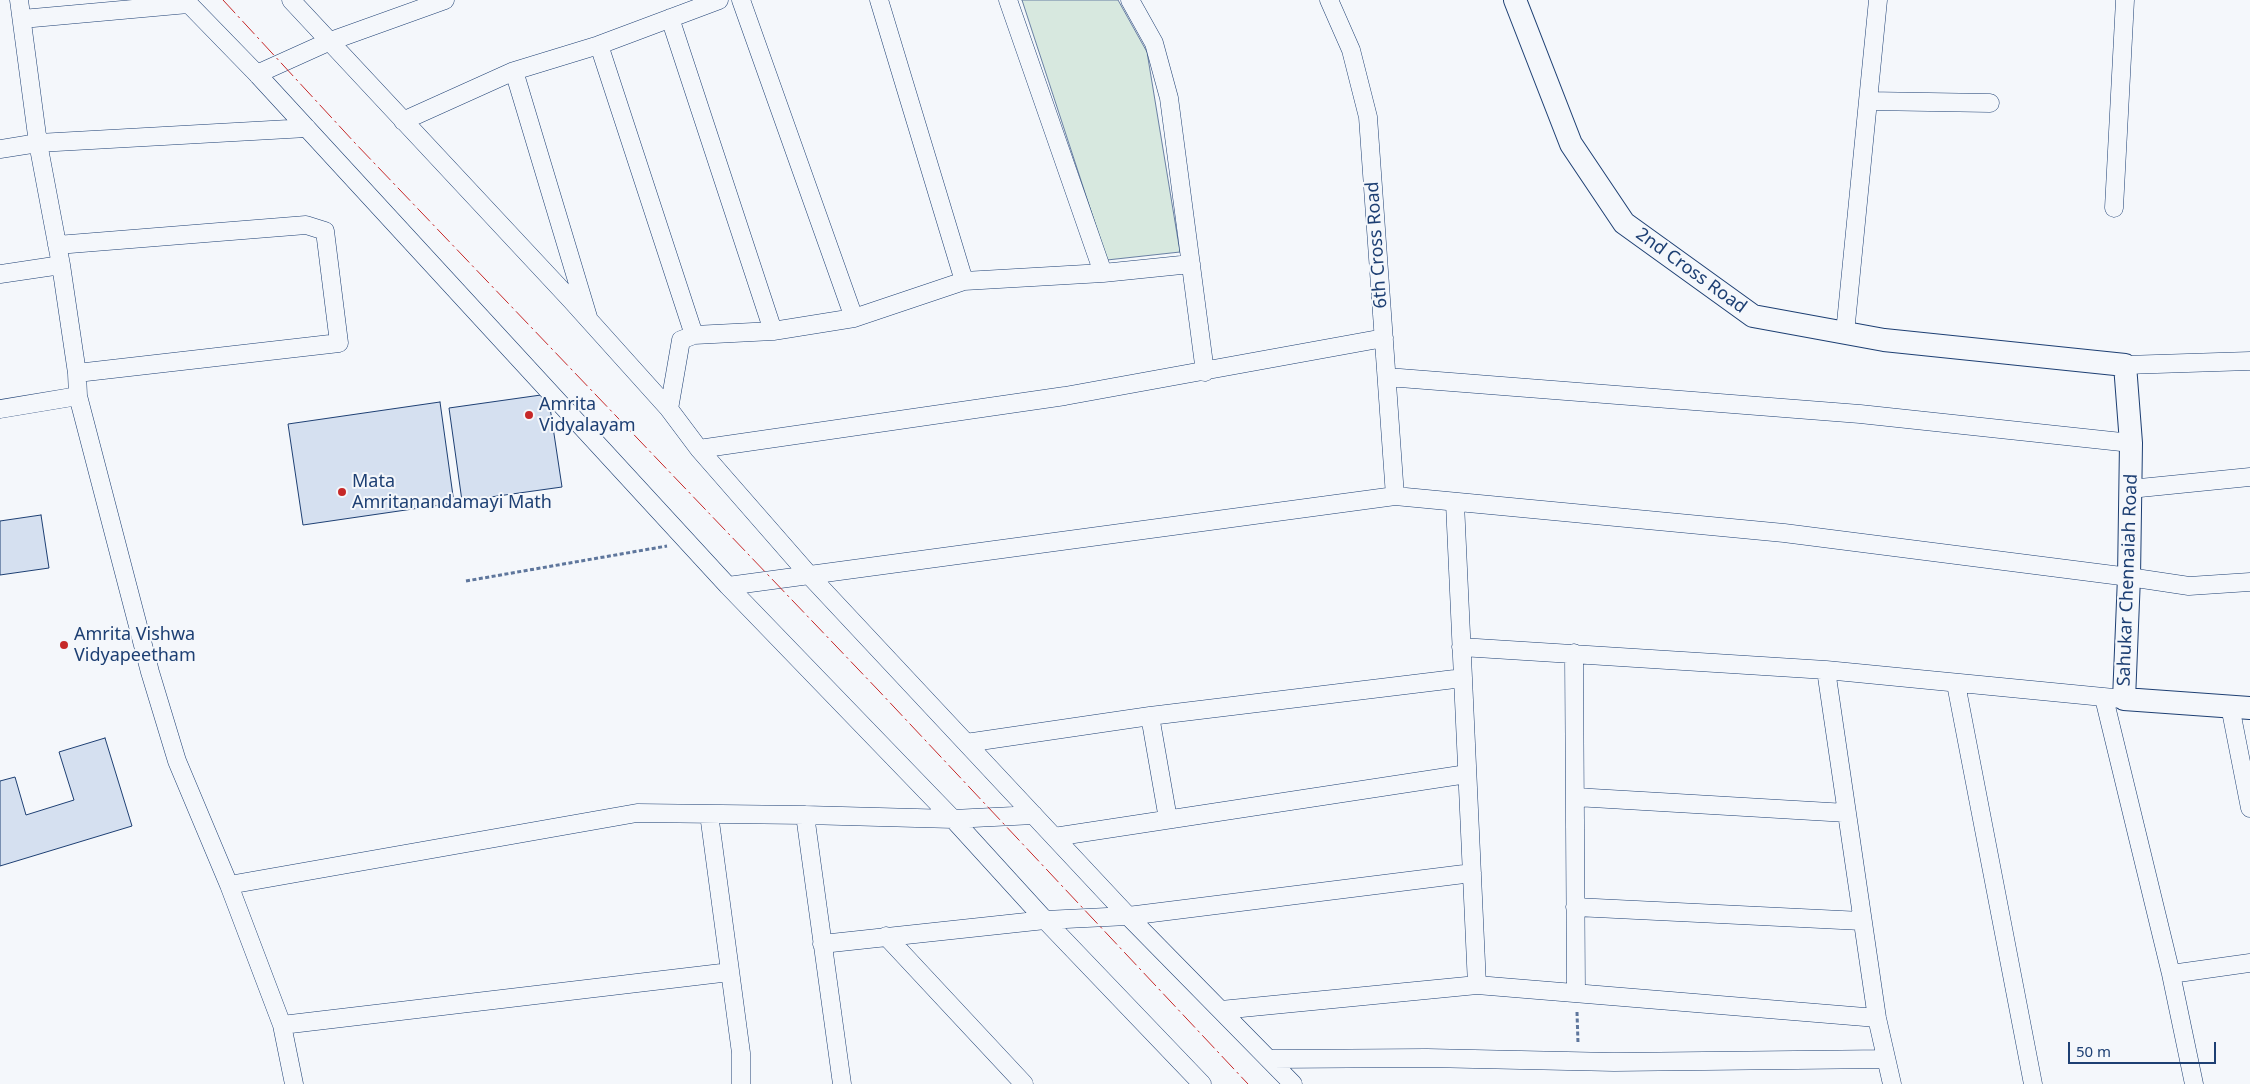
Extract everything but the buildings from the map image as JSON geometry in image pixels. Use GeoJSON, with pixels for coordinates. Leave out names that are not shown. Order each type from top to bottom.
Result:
{"type":"FeatureCollection","features":[{"type":"Feature","properties":{"kind":"street"},"geometry":{"type":"LineString","coordinates":[[19,0],[38,143],[61,265],[77,373],[78,396],[150,672],[176,761],[229,885],[282,1025],[294,1084]]}},
{"type":"Feature","properties":{"kind":"street"},"geometry":{"type":"LineString","coordinates":[[291,0],[669,408],[699,449],[810,576],[1128,916],[1294,1084]]}},
{"type":"Feature","properties":{"kind":"street"},"geometry":{"type":"LineString","coordinates":[[257,74],[328,42],[445,0]]}},
{"type":"Feature","properties":{"kind":"street"},"geometry":{"type":"LineString","coordinates":[[403,122],[514,71],[599,44],[719,0]]}},
{"type":"Feature","properties":{"kind":"street"},"geometry":{"type":"LineString","coordinates":[[741,0],[854,318]]}},
{"type":"Feature","properties":{"kind":"street"},"geometry":{"type":"LineString","coordinates":[[879,0],[964,281]]}},
{"type":"Feature","properties":{"kind":"street"},"geometry":{"type":"LineString","coordinates":[[1008,0],[1103,273]]}},
{"type":"Feature","properties":{"kind":"street"},"geometry":{"type":"LineString","coordinates":[[1130,0],[1154,43],[1170,98],[1205,372]]}},
{"type":"Feature","properties":{"kind":"street","name":"6th Cross Road"},"geometry":{"type":"LineString","coordinates":[[1329,0],[1352,50],[1368,117],[1395,496]]}},
{"type":"Feature","properties":{"kind":"street","name":"2nd Cross Road"},"geometry":{"type":"LineString","coordinates":[[1515,0],[1571,144],[1624,224],[1753,316],[1884,340],[2125,365]]}},
{"type":"Feature","properties":{"kind":"street"},"geometry":{"type":"LineString","coordinates":[[1846,333],[1878,0]]}},
{"type":"Feature","properties":{"kind":"street"},"geometry":{"type":"LineString","coordinates":[[2114,208],[2125,0]]}},
{"type":"Feature","properties":{"kind":"street"},"geometry":{"type":"LineString","coordinates":[[22,19],[186,2],[257,74],[728,586],[952,819],[1202,1084]]}},
{"type":"Feature","properties":{"kind":"street"},"geometry":{"type":"LineString","coordinates":[[670,18],[773,331]]}},
{"type":"Feature","properties":{"kind":"street"},"geometry":{"type":"LineString","coordinates":[[599,44],[694,335]]}},
{"type":"Feature","properties":{"kind":"street"},"geometry":{"type":"LineString","coordinates":[[514,71],[590,323]]}},
{"type":"Feature","properties":{"kind":"street"},"geometry":{"type":"LineString","coordinates":[[1868,101],[1990,103]]}},
{"type":"Feature","properties":{"kind":"street"},"geometry":{"type":"LineString","coordinates":[[0,149],[38,143],[307,128]]}},
{"type":"Feature","properties":{"kind":"street"},"geometry":{"type":"LineString","coordinates":[[57,245],[306,225],[325,231],[339,343],[77,373]]}},
{"type":"Feature","properties":{"kind":"street"},"geometry":{"type":"LineString","coordinates":[[669,408],[681,340],[694,335],[773,331],[854,318],[964,281],[1103,273],[1191,264]]}},
{"type":"Feature","properties":{"kind":"street"},"geometry":{"type":"LineString","coordinates":[[0,274],[61,265]]}},
{"type":"Feature","properties":{"kind":"street"},"geometry":{"type":"LineString","coordinates":[[699,449],[1065,396],[1384,338]]}},
{"type":"Feature","properties":{"kind":"street"},"geometry":{"type":"LineString","coordinates":[[2125,365],[2250,361]]}},
{"type":"Feature","properties":{"kind":"street","name":"Sahukar Chennaiah Road"},"geometry":{"type":"LineString","coordinates":[[2125,365],[2131,443],[2129,577],[2114,698],[2240,707]]}},
{"type":"Feature","properties":{"kind":"street"},"geometry":{"type":"LineString","coordinates":[[1387,377],[1860,414],[2131,443]]}},
{"type":"Feature","properties":{"kind":"street"},"geometry":{"type":"LineString","coordinates":[[0,409],[78,396]]}},
{"type":"Feature","properties":{"kind":"street"},"geometry":{"type":"LineString","coordinates":[[2130,489],[2250,476]]}},
{"type":"Feature","properties":{"kind":"street"},"geometry":{"type":"LineString","coordinates":[[728,586],[1395,496],[1784,533],[2189,586],[2250,582]]}},
{"type":"Feature","properties":{"kind":"street"},"geometry":{"type":"LineString","coordinates":[[1455,503],[1477,985]]}},
{"type":"Feature","properties":{"kind":"street"},"geometry":{"type":"LineString","coordinates":[[1461,647],[1826,670],[2114,698],[2193,1084]]}},
{"type":"Feature","properties":{"kind":"street"},"geometry":{"type":"LineString","coordinates":[[1574,653],[1576,993]]}},
{"type":"Feature","properties":{"kind":"street"},"geometry":{"type":"LineString","coordinates":[[1826,670],[1877,1018],[1892,1084]]}},
{"type":"Feature","properties":{"kind":"street"},"geometry":{"type":"LineString","coordinates":[[966,744],[1150,716],[1463,678]]}},
{"type":"Feature","properties":{"kind":"street"},"geometry":{"type":"LineString","coordinates":[[1956,684],[2033,1084]]}},
{"type":"Feature","properties":{"kind":"street"},"geometry":{"type":"LineString","coordinates":[[2240,707],[2250,808]]}},
{"type":"Feature","properties":{"kind":"street"},"geometry":{"type":"LineString","coordinates":[[1150,716],[1168,819]]}},
{"type":"Feature","properties":{"kind":"street"},"geometry":{"type":"LineString","coordinates":[[1054,837],[1467,774]]}},
{"type":"Feature","properties":{"kind":"street"},"geometry":{"type":"LineString","coordinates":[[1575,797],[1847,812]]}},
{"type":"Feature","properties":{"kind":"street"},"geometry":{"type":"LineString","coordinates":[[229,885],[637,813],[805,814],[952,819],[1034,816]]}},
{"type":"Feature","properties":{"kind":"street"},"geometry":{"type":"LineString","coordinates":[[709,814],[741,1053],[741,1084]]}},
{"type":"Feature","properties":{"kind":"street"},"geometry":{"type":"LineString","coordinates":[[805,814],[842,1084]]}},
{"type":"Feature","properties":{"kind":"street"},"geometry":{"type":"LineString","coordinates":[[822,944],[1046,920],[1128,916],[1472,874]]}},
{"type":"Feature","properties":{"kind":"street"},"geometry":{"type":"LineString","coordinates":[[1575,907],[1862,921]]}},
{"type":"Feature","properties":{"kind":"street"},"geometry":{"type":"LineString","coordinates":[[886,936],[1024,1084]]}},
{"type":"Feature","properties":{"kind":"street"},"geometry":{"type":"LineString","coordinates":[[2171,974],[2250,963]]}},
{"type":"Feature","properties":{"kind":"street"},"geometry":{"type":"LineString","coordinates":[[282,1025],[730,972]]}},
{"type":"Feature","properties":{"kind":"street"},"geometry":{"type":"LineString","coordinates":[[1221,1010],[1477,985],[1877,1018]]}},
{"type":"Feature","properties":{"kind":"street"},"geometry":{"type":"LineString","coordinates":[[1271,1059],[1427,1058],[1579,1061],[1886,1059]]}},
{"type":"Feature","properties":{"kind":"path"},"geometry":{"type":"LineString","coordinates":[[466,581],[687,542]]}},
{"type":"Feature","properties":{"kind":"path"},"geometry":{"type":"LineString","coordinates":[[1576,993],[1579,1061]]}},
{"type":"Feature","properties":{"kind":"shaded area"},"geometry":{"type":"Polygon","coordinates":[[[1022,0],[1118,0],[1147,52],[1180,252],[1107,260],[1022,0]]]}},
{"type":"Feature","properties":{"kind":"power"},"geometry":{"type":"LineString","coordinates":[[223,0],[355,143],[879,691],[1248,1084]]}},
{"type":"Feature","properties":{"kind":"place","name":"Amrita Vidyalayam"},"geometry":{"type":"Point","coordinates":[529,415]}},
{"type":"Feature","properties":{"kind":"place","name":"Mata Amritanandamayi Math"},"geometry":{"type":"Point","coordinates":[342,492]}},
{"type":"Feature","properties":{"kind":"place","name":"Amrita Vishwa Vidyapeetham"},"geometry":{"type":"Point","coordinates":[64,645]}}]}
